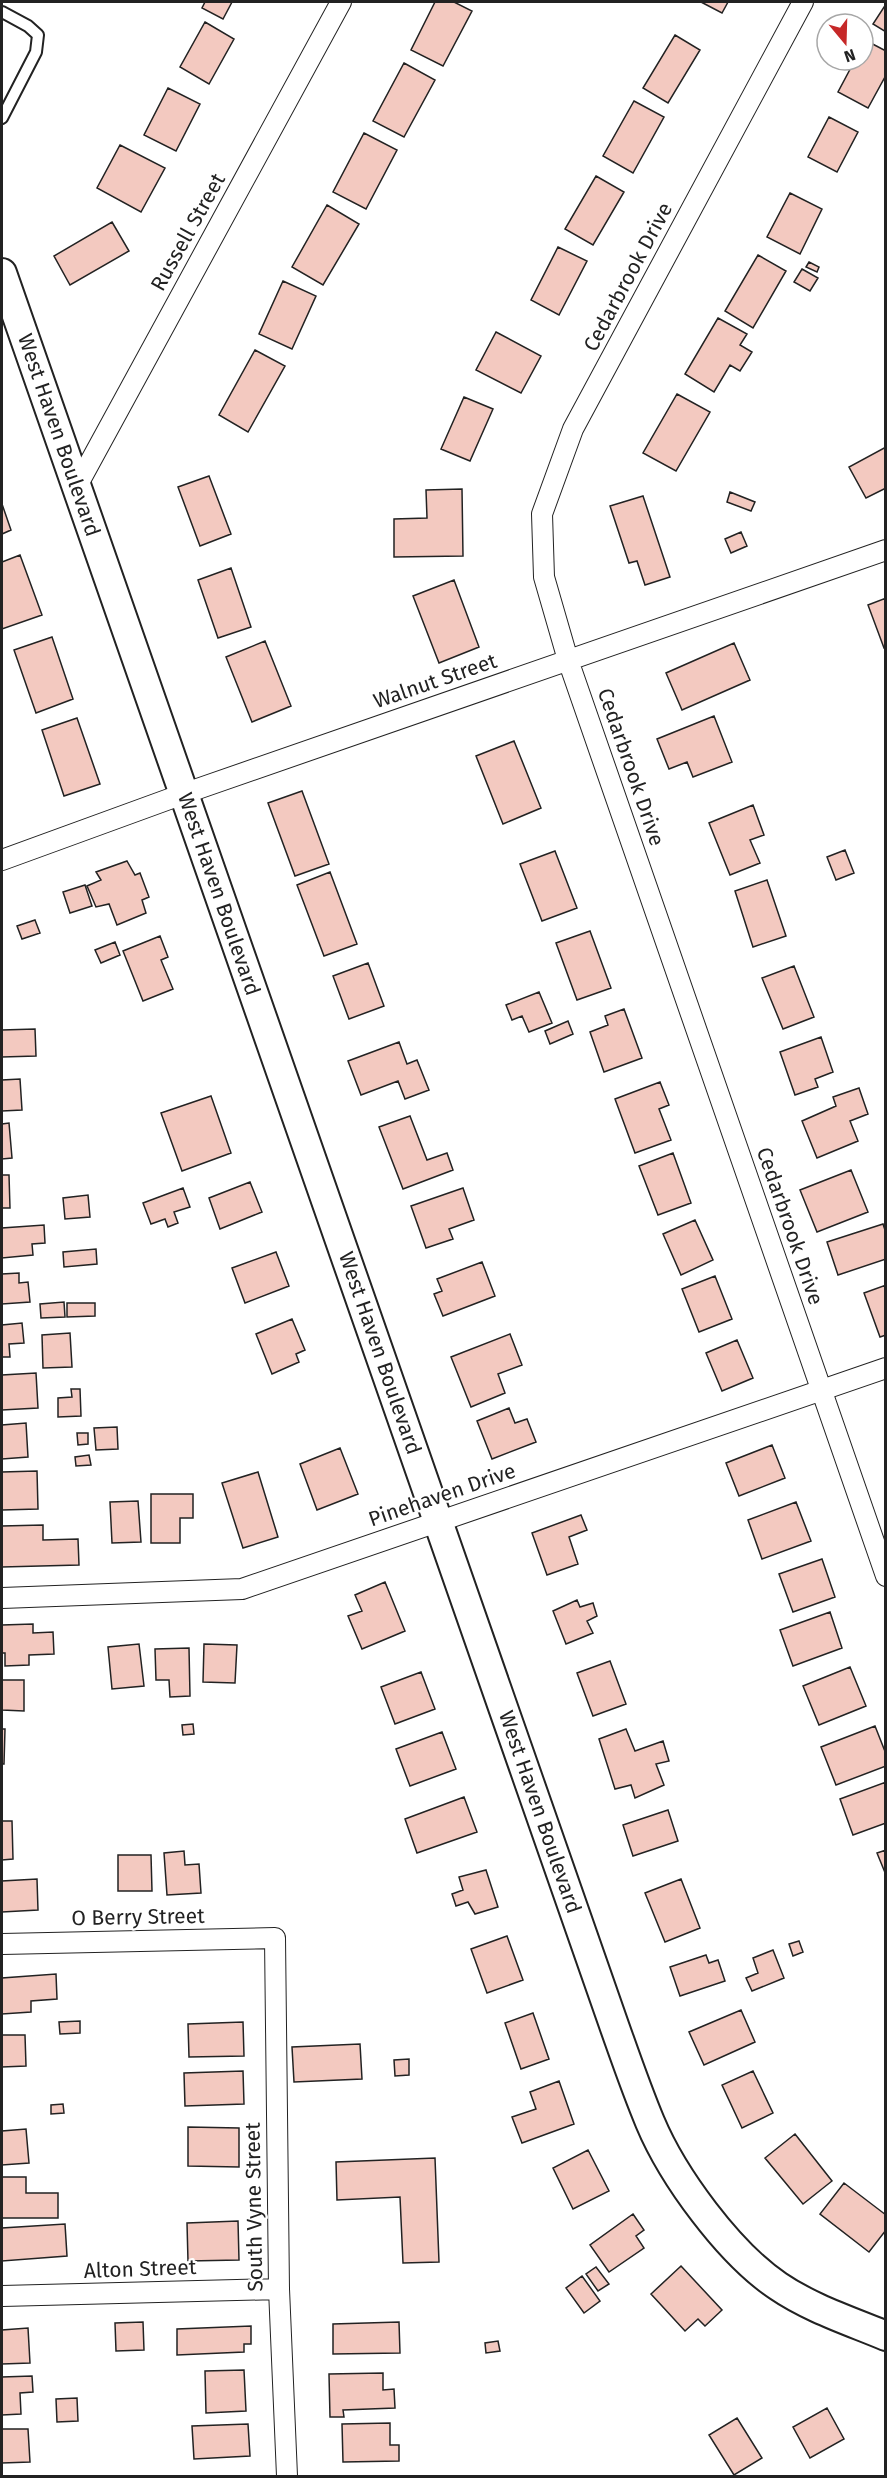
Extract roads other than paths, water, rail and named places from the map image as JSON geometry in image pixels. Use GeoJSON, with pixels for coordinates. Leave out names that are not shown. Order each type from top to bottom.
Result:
{"type":"FeatureCollection","features":[{"type":"Feature","properties":{"kind":"street","name":"Russell Street"},"geometry":{"type":"LineString","coordinates":[[77,486],[341,2]]}},
{"type":"Feature","properties":{"kind":"street","name":"Cedarbrook Drive"},"geometry":{"type":"LineString","coordinates":[[803,2],[573,429],[542,514],[544,576],[568,660],[885,1576]]}},
{"type":"Feature","properties":{"kind":"street","name":"West Haven Boulevard"},"geometry":{"type":"LineString","coordinates":[[2,273],[650,2123],[693,2196],[746,2259],[778,2287],[825,2311],[885,2336]]}},
{"type":"Feature","properties":{"kind":"street","name":"Walnut Street"},"geometry":{"type":"LineString","coordinates":[[2,860],[183,794],[885,550]]}},
{"type":"Feature","properties":{"kind":"street","name":"Pinehaven Drive"},"geometry":{"type":"LineString","coordinates":[[2,1598],[242,1589],[885,1368]]}},
{"type":"Feature","properties":{"kind":"street","name":"O Berry Street"},"geometry":{"type":"LineString","coordinates":[[2,1944],[275,1938]]}},
{"type":"Feature","properties":{"kind":"street","name":"South Vyne Street"},"geometry":{"type":"LineString","coordinates":[[275,1938],[279,2289],[287,2476]]}},
{"type":"Feature","properties":{"kind":"street","name":"Alton Street"},"geometry":{"type":"LineString","coordinates":[[2,2296],[279,2289]]}},
{"type":"Feature","properties":{"kind":"lane"},"geometry":{"type":"LineString","coordinates":[[2,12],[28,26],[38,35],[36,52],[2,118]]}}]}
